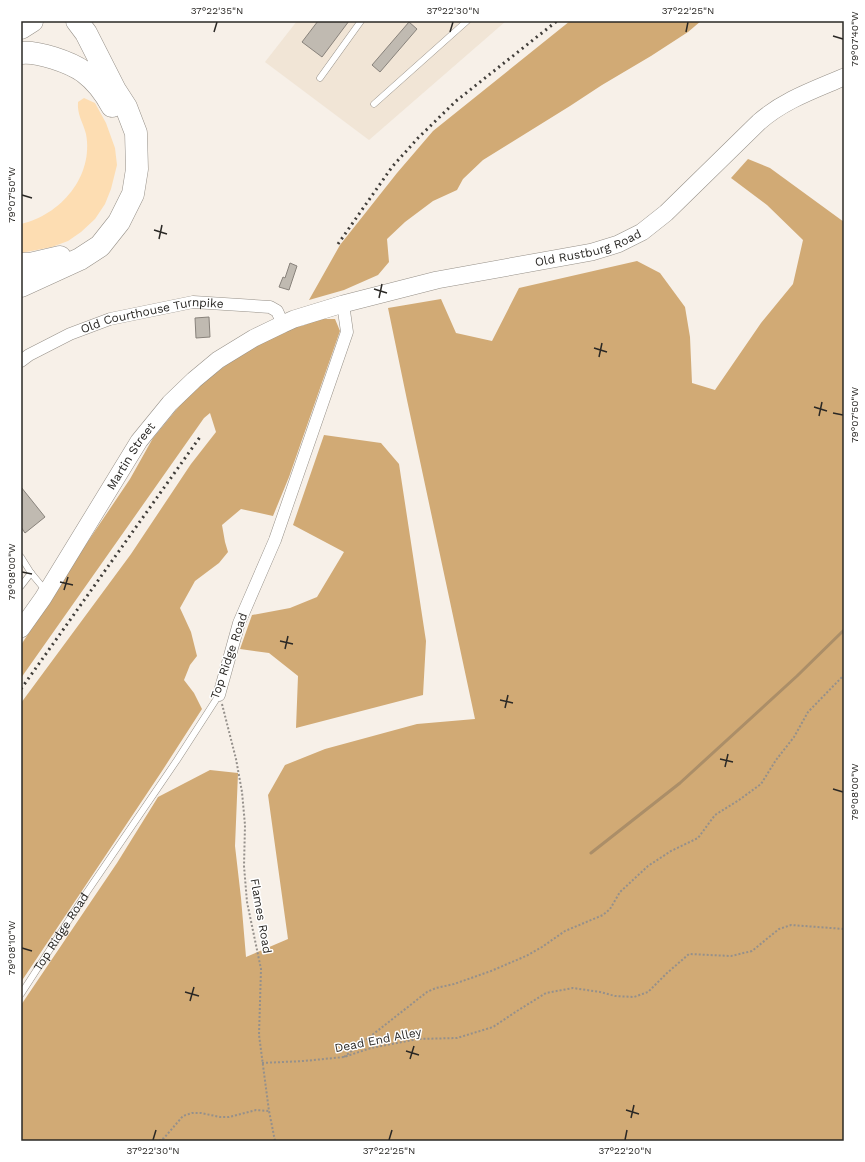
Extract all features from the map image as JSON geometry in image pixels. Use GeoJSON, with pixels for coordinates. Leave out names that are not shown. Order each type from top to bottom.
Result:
{"type":"FeatureCollection","features":[{"type":"Feature","properties":{"kind":"highway"},"geometry":{"type":"LineString","coordinates":[[21,28],[32,21]]}},
{"type":"Feature","properties":{"kind":"highway"},"geometry":{"type":"LineString","coordinates":[[21,286],[80,260],[100,246],[119,222],[133,194],[137,170],[136,133],[126,107],[115,90],[86,33],[77,21]]}},
{"type":"Feature","properties":{"kind":"highway"},"geometry":{"type":"LineString","coordinates":[[93,21],[92,33],[101,60]]}},
{"type":"Feature","properties":{"kind":"highway"},"geometry":{"type":"LineString","coordinates":[[21,53],[40,54],[59,60],[83,72],[103,91],[121,120],[125,144],[126,172],[118,202],[102,226],[84,244],[60,257],[30,264],[21,264]]}},
{"type":"Feature","properties":{"kind":"street","name":"Old Rustburg Road"},"geometry":{"type":"LineString","coordinates":[[283,324],[294,319],[343,304],[437,280],[592,252],[618,244],[642,232],[660,218],[759,122],[774,110],[793,98],[844,77]]}},
{"type":"Feature","properties":{"kind":"street","name":"Old Courthouse Turnpike"},"geometry":{"type":"LineString","coordinates":[[21,361],[70,334],[110,318],[193,302],[270,307],[277,311],[283,324]]}},
{"type":"Feature","properties":{"kind":"street","name":"Top Ridge Road"},"geometry":{"type":"LineString","coordinates":[[219,695],[239,623],[276,540],[347,332],[343,304]]}},
{"type":"Feature","properties":{"kind":"street","name":"Martin Street"},"geometry":{"type":"LineString","coordinates":[[21,629],[47,592],[139,441],[170,403],[218,360],[254,338],[283,324]]}},
{"type":"Feature","properties":{"kind":"lane"},"geometry":{"type":"LineString","coordinates":[[320,78],[361,21]]}},
{"type":"Feature","properties":{"kind":"lane"},"geometry":{"type":"LineString","coordinates":[[374,104],[466,21]]}},
{"type":"Feature","properties":{"kind":"lane"},"geometry":{"type":"LineString","coordinates":[[21,557],[31,573],[47,592]]}},
{"type":"Feature","properties":{"kind":"lane"},"geometry":{"type":"LineString","coordinates":[[21,586],[31,573]]}},
{"type":"Feature","properties":{"kind":"lane","name":"Top Ridge Road"},"geometry":{"type":"LineString","coordinates":[[21,994],[87,892],[177,760],[219,695]]}},
{"type":"Feature","properties":{"kind":"path"},"geometry":{"type":"LineString","coordinates":[[344,1057],[427,992],[491,971],[526,956],[565,931],[603,915],[610,909],[620,892],[648,866],[672,851],[698,838],[715,815],[761,784],[776,760],[794,737],[808,712],[844,675]]}},
{"type":"Feature","properties":{"kind":"path","name":"Flames Road"},"geometry":{"type":"LineString","coordinates":[[219,695],[229,730],[242,792],[245,825],[244,866],[248,902],[261,969],[259,1035],[269,1111],[275,1141]]}},
{"type":"Feature","properties":{"kind":"path","name":"Dead End Alley"},"geometry":{"type":"LineString","coordinates":[[262,1063],[344,1057],[371,1048],[418,1039],[457,1038],[493,1027],[546,994],[573,988],[615,996],[634,997],[648,992],[689,954],[731,956],[752,952],[779,929],[791,925],[844,929]]}},
{"type":"Feature","properties":{"kind":"path"},"geometry":{"type":"LineString","coordinates":[[158,1141],[164,1138],[183,1116],[192,1113],[229,1117],[256,1110],[269,1111]]}},
{"type":"Feature","properties":{"kind":"shaded area"},"geometry":{"type":"Polygon","coordinates":[[[297,21],[506,21],[369,140],[265,62],[297,21]]]}},
{"type":"Feature","properties":{"kind":"shaded area"},"geometry":{"type":"Polygon","coordinates":[[[570,21],[701,21],[688,32],[651,56],[483,160],[463,179],[457,190],[433,201],[405,222],[387,239],[389,262],[378,275],[344,290],[309,300],[340,245],[397,173],[433,131],[570,21]]]}},
{"type":"Feature","properties":{"kind":"shaded area"},"geometry":{"type":"Polygon","coordinates":[[[84,98],[95,103],[106,123],[115,148],[117,165],[111,189],[105,204],[95,219],[81,232],[68,241],[52,247],[21,253],[21,224],[36,219],[61,203],[72,191],[85,165],[87,150],[86,134],[79,115],[78,107],[78,102],[84,98]]]}},
{"type":"Feature","properties":{"kind":"shaded area"},"geometry":{"type":"Polygon","coordinates":[[[748,159],[770,168],[844,222],[844,1141],[21,1141],[21,1005],[117,863],[158,797],[210,770],[238,773],[235,846],[246,957],[288,939],[268,795],[285,765],[325,749],[417,724],[475,719],[388,308],[441,299],[456,333],[492,341],[519,288],[637,261],[660,273],[685,307],[690,337],[692,383],[715,390],[761,323],[793,284],[803,240],[767,205],[731,178],[748,159]]]}},
{"type":"Feature","properties":{"kind":"shaded area"},"geometry":{"type":"Polygon","coordinates":[[[320,319],[335,319],[340,331],[289,477],[273,516],[241,509],[222,525],[228,552],[219,563],[195,581],[180,608],[191,632],[197,656],[190,665],[184,680],[194,693],[202,709],[21,982],[21,703],[131,554],[191,464],[216,432],[210,413],[204,418],[21,678],[21,645],[74,562],[130,479],[153,438],[190,393],[230,362],[273,335],[291,327],[302,326],[320,319]]]}},
{"type":"Feature","properties":{"kind":"shaded area"},"geometry":{"type":"Polygon","coordinates":[[[324,435],[381,443],[399,464],[426,641],[423,695],[296,728],[298,676],[269,653],[240,649],[252,615],[290,608],[317,597],[344,552],[293,525],[324,435]]]}},
{"type":"Feature","properties":{"kind":"building"},"geometry":{"type":"Polygon","coordinates":[[[318,21],[349,21],[322,57],[302,42],[318,21]]]}},
{"type":"Feature","properties":{"kind":"building"},"geometry":{"type":"Polygon","coordinates":[[[409,22],[417,29],[380,72],[372,65],[409,22]]]}},
{"type":"Feature","properties":{"kind":"building"},"geometry":{"type":"Polygon","coordinates":[[[290,263],[297,266],[289,290],[279,287],[283,277],[285,278],[290,263]]]}},
{"type":"Feature","properties":{"kind":"building"},"geometry":{"type":"Polygon","coordinates":[[[209,317],[210,337],[196,338],[195,318],[209,317]]]}},
{"type":"Feature","properties":{"kind":"building"},"geometry":{"type":"Polygon","coordinates":[[[21,487],[45,517],[25,533],[21,527],[21,487]]]}},
{"type":"Feature","properties":{"kind":"waterway"},"geometry":{"type":"LineString","coordinates":[[591,853],[680,783],[797,676],[844,630]]}},
{"type":"Feature","properties":{"kind":"railway"},"geometry":{"type":"LineString","coordinates":[[338,244],[392,167],[418,138],[456,101],[557,21]]}},
{"type":"Feature","properties":{"kind":"railway"},"geometry":{"type":"LineString","coordinates":[[21,689],[200,437]]}}]}
